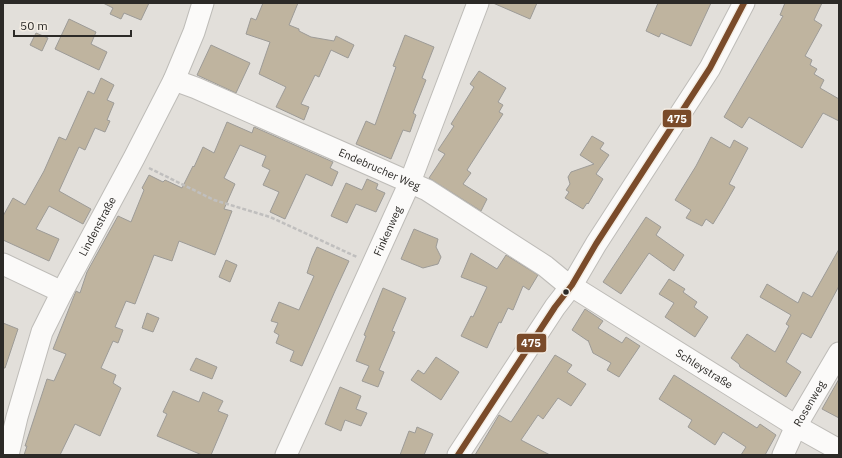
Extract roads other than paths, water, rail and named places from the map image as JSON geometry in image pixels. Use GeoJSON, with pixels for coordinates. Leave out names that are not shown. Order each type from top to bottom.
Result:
{"type":"FeatureCollection","features":[{"type":"Feature","properties":{"kind":"street","name":"Lindenstraße"},"geometry":{"type":"LineString","coordinates":[[8,455],[42,332],[174,80],[194,32],[203,3]]}},
{"type":"Feature","properties":{"kind":"street","name":"Finkenweg"},"geometry":{"type":"LineString","coordinates":[[286,455],[410,182],[478,3]]}},
{"type":"Feature","properties":{"kind":"street"},"geometry":{"type":"LineString","coordinates":[[458,455],[555,307],[572,285],[596,244],[710,68],[744,3]]}},
{"type":"Feature","properties":{"kind":"street","name":"Endebrucher Weg"},"geometry":{"type":"LineString","coordinates":[[174,80],[196,88],[427,190],[572,285]]}},
{"type":"Feature","properties":{"kind":"street"},"geometry":{"type":"LineString","coordinates":[[3,264],[62,292]]}},
{"type":"Feature","properties":{"kind":"street","name":"Schleystraße"},"geometry":{"type":"LineString","coordinates":[[572,285],[796,426],[839,450]]}},
{"type":"Feature","properties":{"kind":"street","name":"Rosenweg"},"geometry":{"type":"LineString","coordinates":[[783,455],[796,426],[839,353]]}}]}
